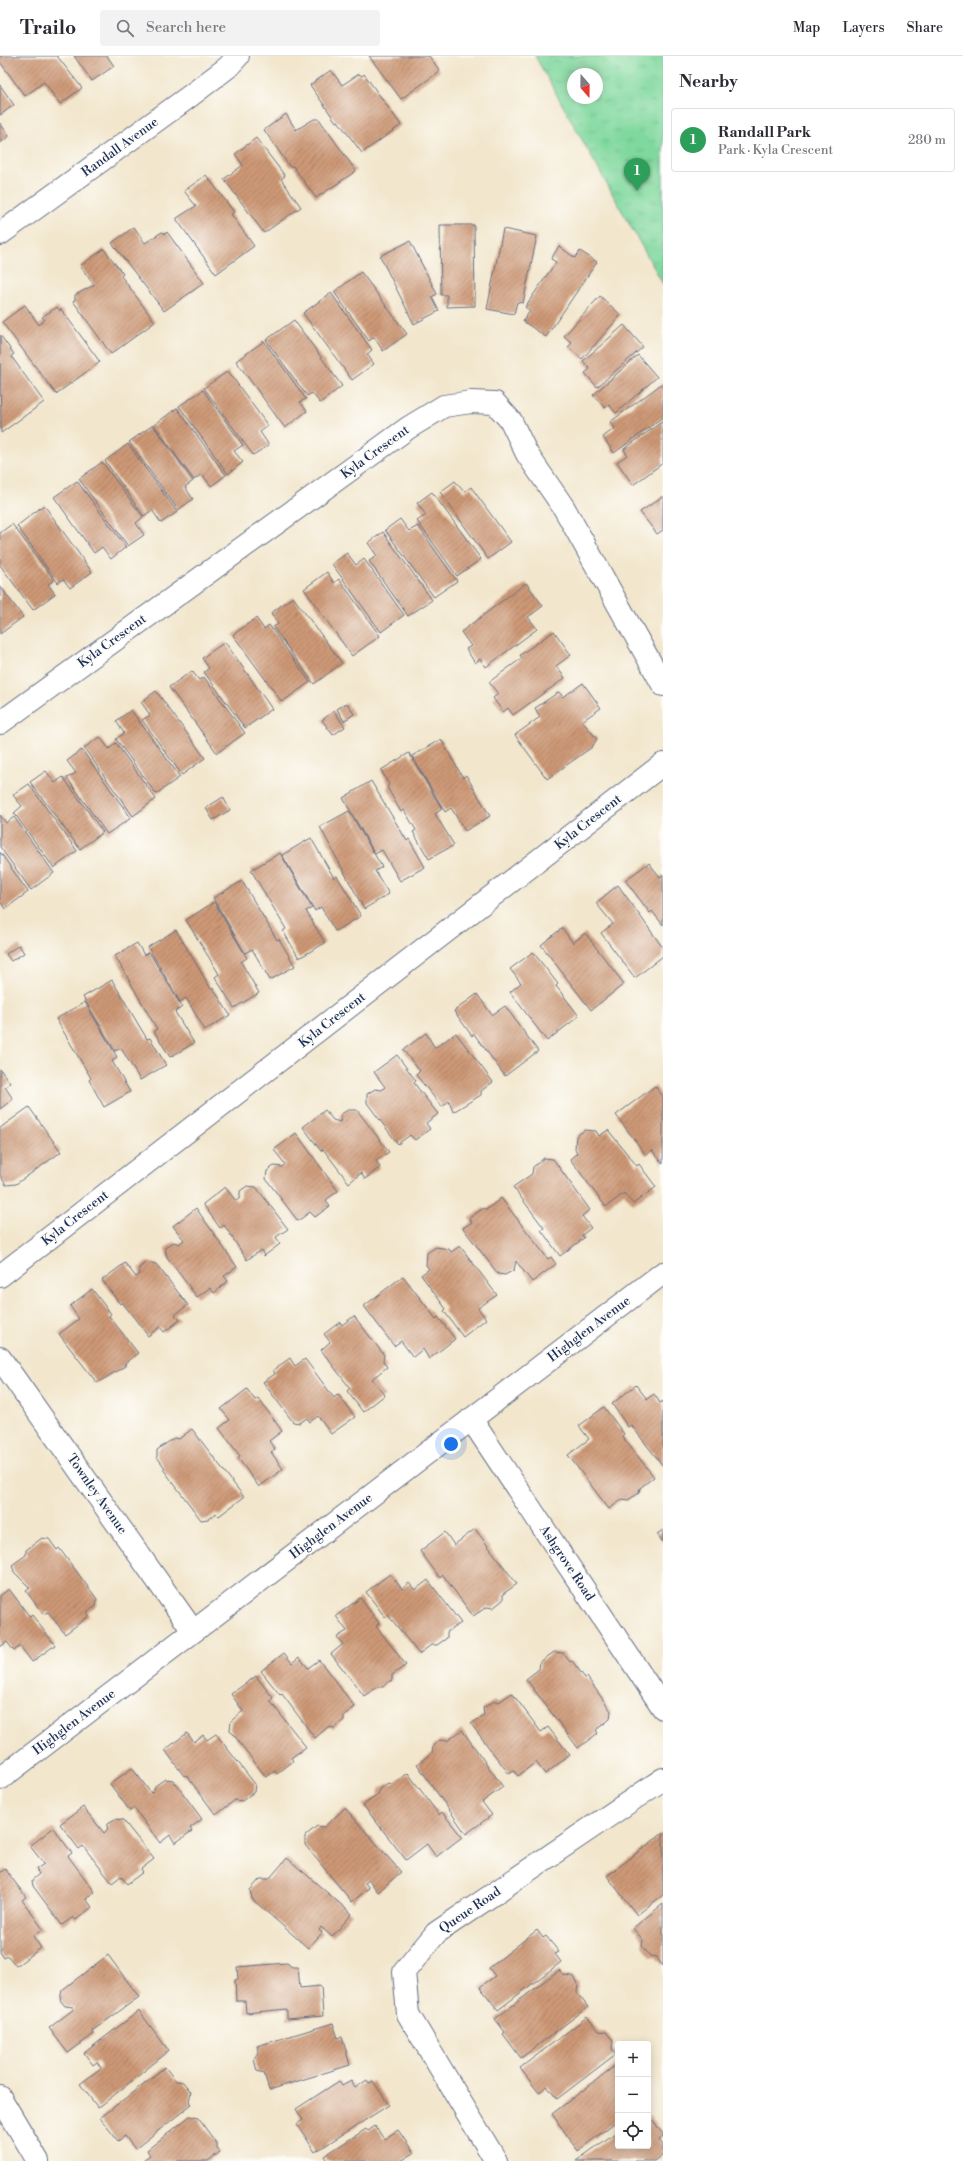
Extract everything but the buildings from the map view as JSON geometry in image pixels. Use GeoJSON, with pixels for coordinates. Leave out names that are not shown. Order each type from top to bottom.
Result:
{"type":"FeatureCollection","features":[{"type":"Feature","properties":{"kind":"street","name":"Randall Avenue"},"geometry":{"type":"LineString","coordinates":[[0,234],[190,96],[228,67],[238,56]]}},
{"type":"Feature","properties":{"kind":"street","name":"Kyla Crescent"},"geometry":{"type":"LineString","coordinates":[[0,723],[408,428],[444,406],[470,402],[495,403],[511,422],[527,454],[564,508],[663,685]]}},
{"type":"Feature","properties":{"kind":"street","name":"Kyla Crescent"},"geometry":{"type":"LineString","coordinates":[[0,1276],[663,764]]}},
{"type":"Feature","properties":{"kind":"street","name":"Highglen Avenue"},"geometry":{"type":"LineString","coordinates":[[0,1779],[663,1273]]}},
{"type":"Feature","properties":{"kind":"street","name":"Townley Avenue"},"geometry":{"type":"LineString","coordinates":[[0,1358],[194,1631]]}},
{"type":"Feature","properties":{"kind":"street","name":"Ashgrove Road"},"geometry":{"type":"LineString","coordinates":[[471,1419],[663,1708]]}},
{"type":"Feature","properties":{"kind":"street","name":"Queue Road"},"geometry":{"type":"LineString","coordinates":[[496,2161],[408,2014],[404,1972],[436,1934],[663,1779]]}},
{"type":"Feature","properties":{"kind":"street"},"geometry":{"type":"LineString","coordinates":[[0,2097],[38,2161]]}},
{"type":"Feature","properties":{"kind":"green space"},"geometry":{"type":"Polygon","coordinates":[[[535,56],[663,56],[663,284],[535,56]]]}},
{"type":"Feature","properties":{"kind":"place","name":"Randall Park"},"geometry":{"type":"Point","coordinates":[637,191]}}]}
